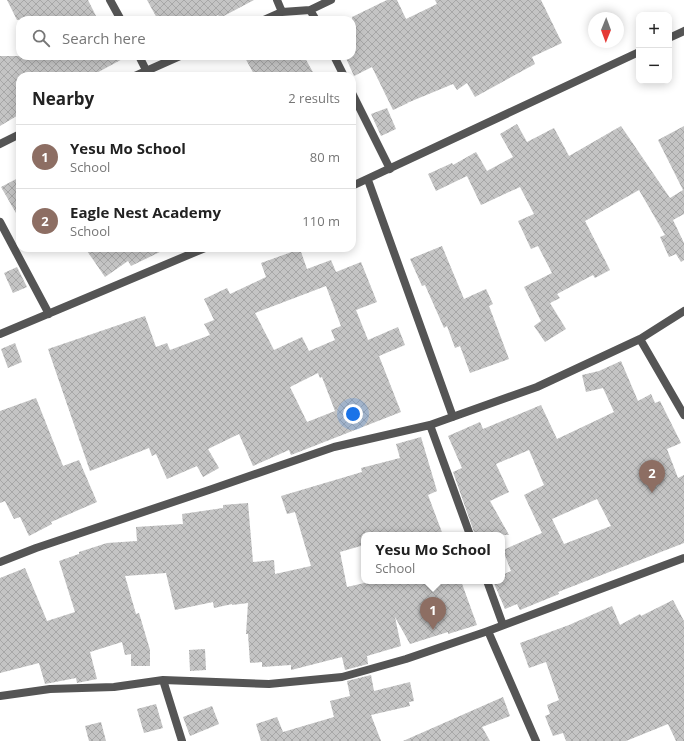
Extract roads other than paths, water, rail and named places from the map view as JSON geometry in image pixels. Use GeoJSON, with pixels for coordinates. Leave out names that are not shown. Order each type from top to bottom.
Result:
{"type":"FeatureCollection","features":[{"type":"Feature","properties":{"kind":"street"},"geometry":{"type":"LineString","coordinates":[[110,0],[119,16]]}},
{"type":"Feature","properties":{"kind":"street"},"geometry":{"type":"LineString","coordinates":[[277,0],[282,12]]}},
{"type":"Feature","properties":{"kind":"street"},"geometry":{"type":"LineString","coordinates":[[273,16],[282,12],[310,10],[331,0]]}},
{"type":"Feature","properties":{"kind":"street"},"geometry":{"type":"LineString","coordinates":[[310,10],[314,16]]}},
{"type":"Feature","properties":{"kind":"street"},"geometry":{"type":"LineString","coordinates":[[672,37],[684,31]]}},
{"type":"Feature","properties":{"kind":"street"},"geometry":{"type":"LineString","coordinates":[[356,184],[636,53]]}},
{"type":"Feature","properties":{"kind":"street"},"geometry":{"type":"LineString","coordinates":[[141,60],[146,70]]}},
{"type":"Feature","properties":{"kind":"street"},"geometry":{"type":"LineString","coordinates":[[142,72],[170,60]]}},
{"type":"Feature","properties":{"kind":"street"},"geometry":{"type":"LineString","coordinates":[[336,60],[342,72]]}},
{"type":"Feature","properties":{"kind":"street"},"geometry":{"type":"LineString","coordinates":[[356,101],[390,169]]}},
{"type":"Feature","properties":{"kind":"street"},"geometry":{"type":"LineString","coordinates":[[0,144],[16,136]]}},
{"type":"Feature","properties":{"kind":"street"},"geometry":{"type":"LineString","coordinates":[[368,180],[453,417]]}},
{"type":"Feature","properties":{"kind":"street"},"geometry":{"type":"LineString","coordinates":[[0,222],[49,314]]}},
{"type":"Feature","properties":{"kind":"street"},"geometry":{"type":"LineString","coordinates":[[0,334],[196,252]]}},
{"type":"Feature","properties":{"kind":"street"},"geometry":{"type":"LineString","coordinates":[[0,562],[36,548],[334,447],[430,425],[537,388],[640,339],[684,311]]}},
{"type":"Feature","properties":{"kind":"street"},"geometry":{"type":"LineString","coordinates":[[640,339],[684,415]]}},
{"type":"Feature","properties":{"kind":"street"},"geometry":{"type":"LineString","coordinates":[[430,425],[469,532]]}},
{"type":"Feature","properties":{"kind":"street"},"geometry":{"type":"LineString","coordinates":[[0,696],[50,689],[114,687],[163,680],[269,684],[342,677],[406,659],[488,631],[684,558]]}},
{"type":"Feature","properties":{"kind":"street"},"geometry":{"type":"LineString","coordinates":[[488,584],[503,625]]}},
{"type":"Feature","properties":{"kind":"street"},"geometry":{"type":"LineString","coordinates":[[488,631],[536,741]]}},
{"type":"Feature","properties":{"kind":"street"},"geometry":{"type":"LineString","coordinates":[[163,680],[182,741]]}},
{"type":"Feature","properties":{"kind":"place","name":"Eagle Nest Academy"},"geometry":{"type":"Point","coordinates":[652,493]}},
{"type":"Feature","properties":{"kind":"place","name":"Yesu Mo School"},"geometry":{"type":"Point","coordinates":[433,630]}}]}
